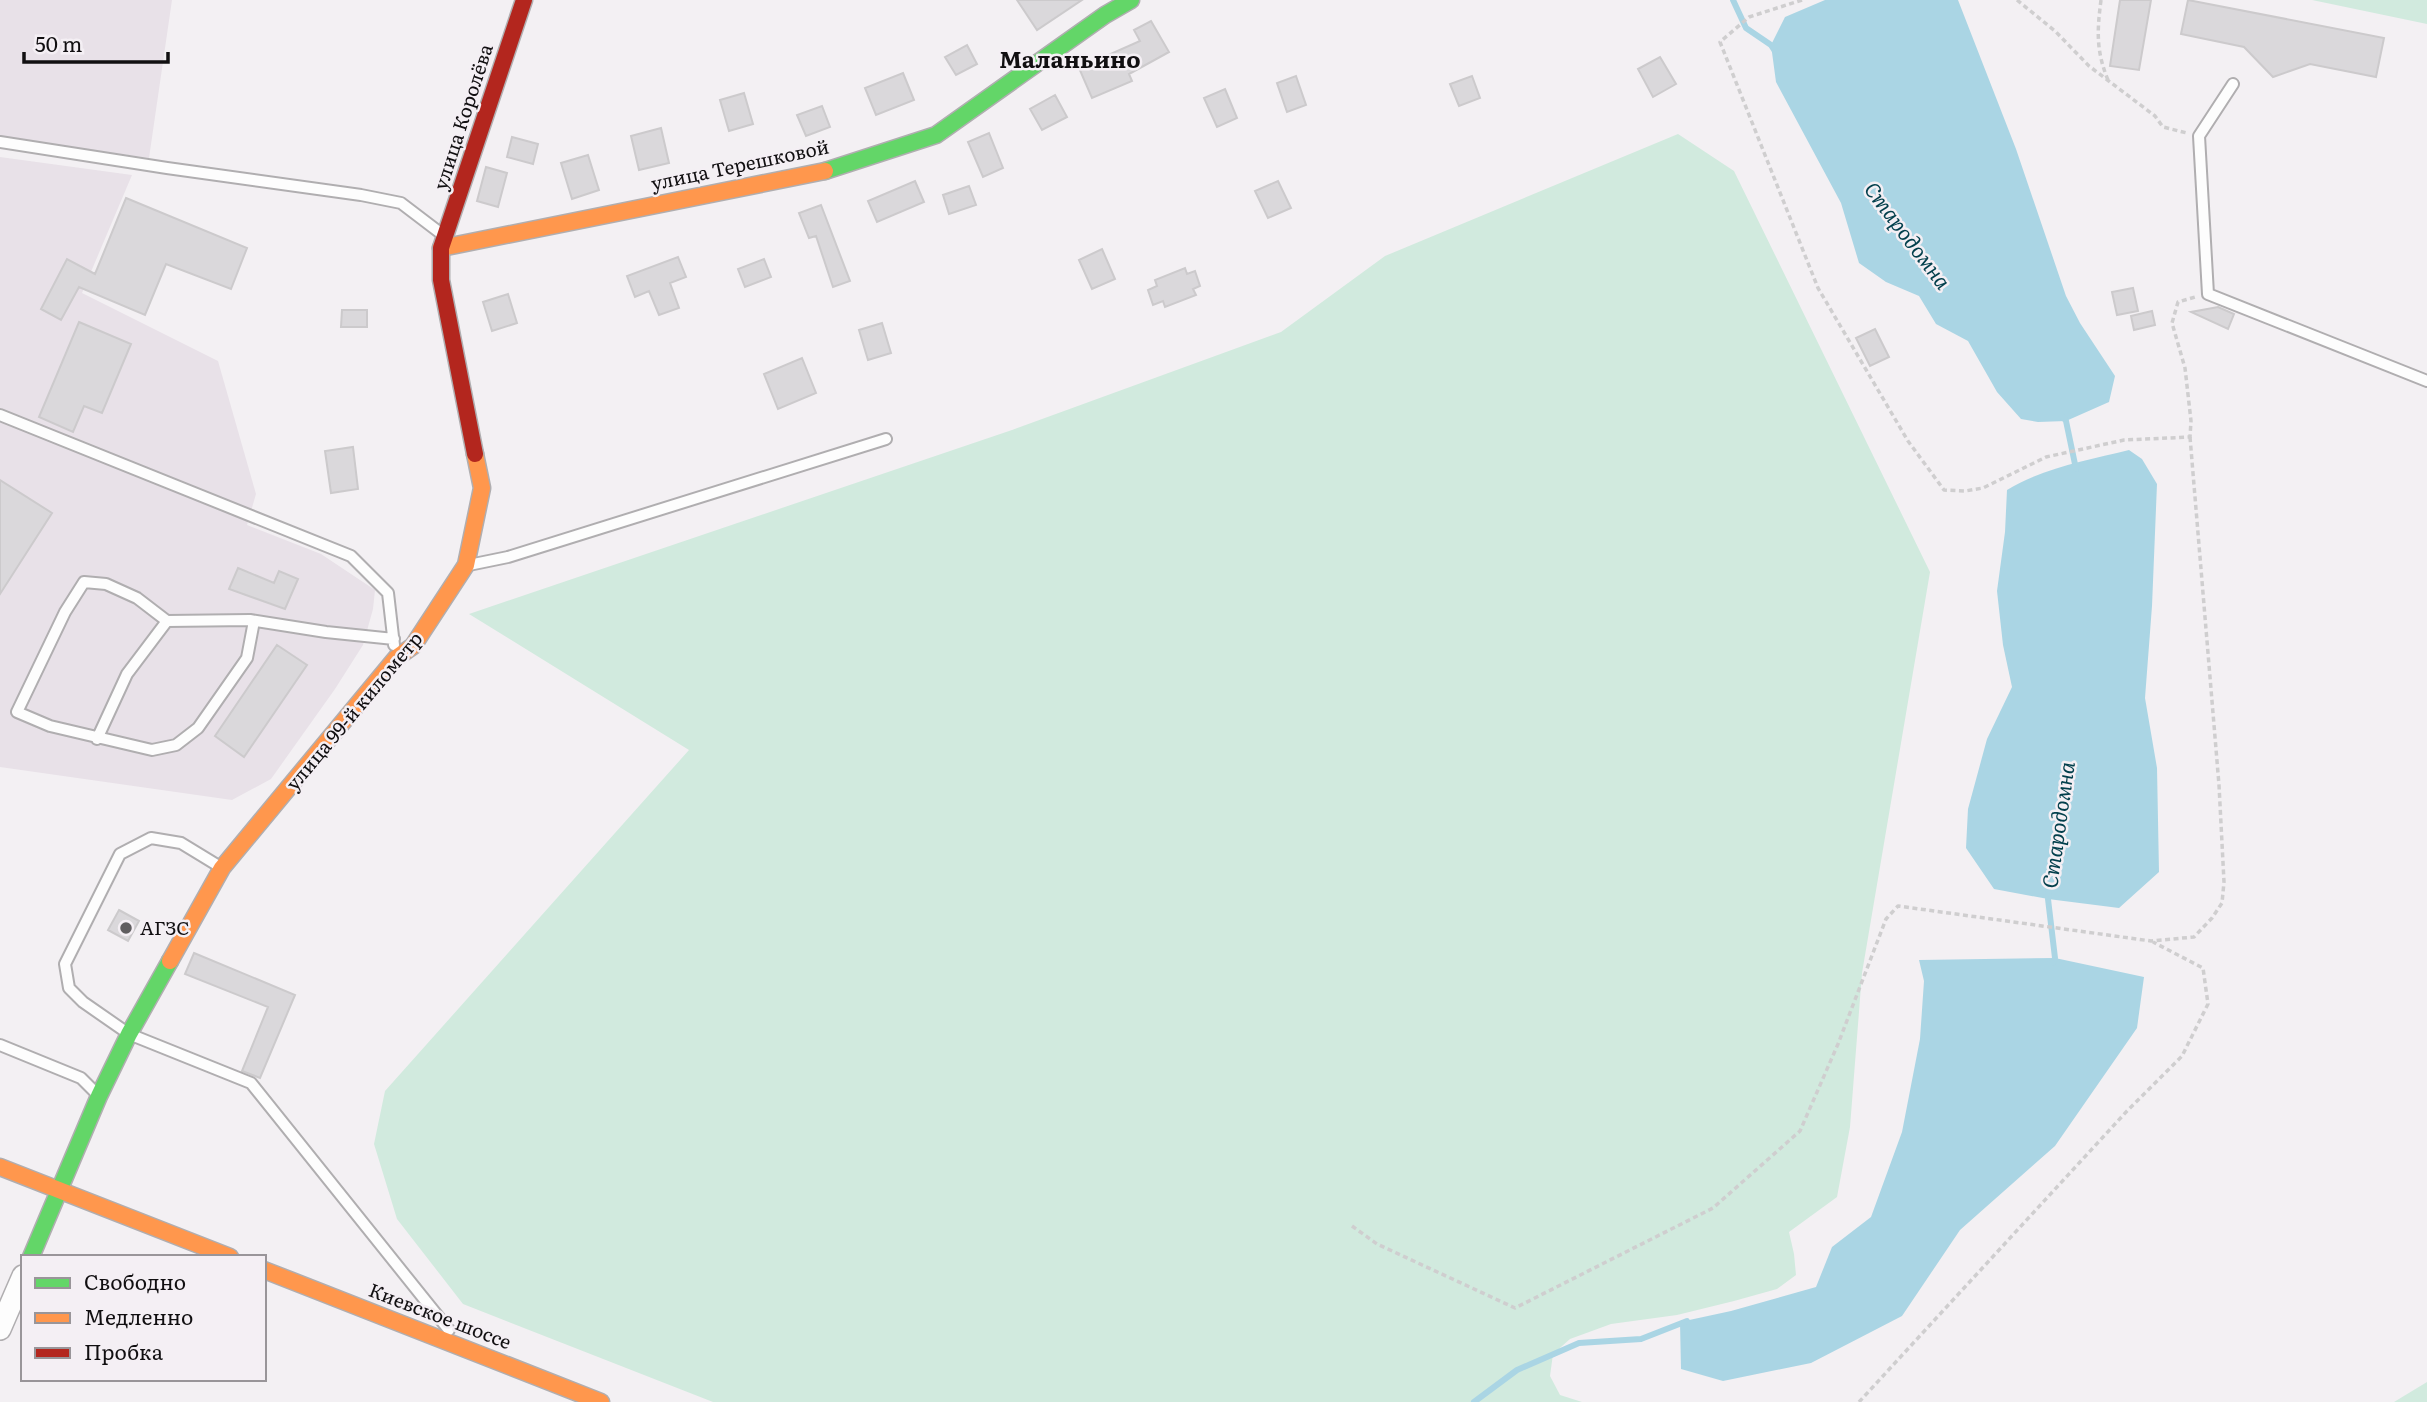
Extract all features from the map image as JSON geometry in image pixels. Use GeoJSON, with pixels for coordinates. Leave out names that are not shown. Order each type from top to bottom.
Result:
{"type":"FeatureCollection","features":[{"type":"Feature","properties":{"kind":"main road","name":"улица Королёва"},"geometry":{"type":"LineString","coordinates":[[443,242],[524,0]]}},
{"type":"Feature","properties":{"kind":"main road","name":"улица Терешковой"},"geometry":{"type":"LineString","coordinates":[[443,242],[819,173],[936,135],[1105,15],[1131,0]]}},
{"type":"Feature","properties":{"kind":"main road","name":"улица 99-й километр"},"geometry":{"type":"LineString","coordinates":[[59,1191],[99,1096],[129,1034],[222,868],[396,658],[413,646],[466,565],[482,488],[441,280],[443,242]]}},
{"type":"Feature","properties":{"kind":"main road"},"geometry":{"type":"LineString","coordinates":[[0,1167],[225,1255]]}},
{"type":"Feature","properties":{"kind":"main road"},"geometry":{"type":"LineString","coordinates":[[32,1255],[59,1191]]}},
{"type":"Feature","properties":{"kind":"main road","name":"Киевское шоссе"},"geometry":{"type":"LineString","coordinates":[[266,1271],[601,1402]]}},
{"type":"Feature","properties":{"kind":"street"},"geometry":{"type":"LineString","coordinates":[[0,1329],[21,1281]]}},
{"type":"Feature","properties":{"kind":"lane"},"geometry":{"type":"LineString","coordinates":[[2233,85],[2199,136],[2208,294],[2427,381]]}},
{"type":"Feature","properties":{"kind":"lane"},"geometry":{"type":"LineString","coordinates":[[0,142],[401,203],[443,242]]}},
{"type":"Feature","properties":{"kind":"lane"},"geometry":{"type":"LineString","coordinates":[[0,415],[351,556],[388,593],[396,658]]}},
{"type":"Feature","properties":{"kind":"lane"},"geometry":{"type":"LineString","coordinates":[[466,565],[508,557],[886,439]]}},
{"type":"Feature","properties":{"kind":"lane"},"geometry":{"type":"LineString","coordinates":[[254,621],[247,658],[198,728],[176,745],[152,750],[97,739],[50,726],[17,712],[65,612],[84,582],[106,584],[137,598],[167,621],[254,621],[394,639]]}},
{"type":"Feature","properties":{"kind":"lane"},"geometry":{"type":"LineString","coordinates":[[97,739],[127,674],[167,621]]}},
{"type":"Feature","properties":{"kind":"lane"},"geometry":{"type":"LineString","coordinates":[[222,868],[181,843],[151,838],[120,855],[65,964],[69,988],[83,1002],[129,1034],[251,1083],[461,1346]]}},
{"type":"Feature","properties":{"kind":"lane"},"geometry":{"type":"LineString","coordinates":[[0,1045],[81,1078],[99,1096]]}},
{"type":"Feature","properties":{"kind":"path"},"geometry":{"type":"LineString","coordinates":[[1802,0],[1749,16],[1720,42],[1818,288],[1908,441],[1944,490],[1983,488],[2046,457],[2124,440],[2190,437]]}},
{"type":"Feature","properties":{"kind":"path"},"geometry":{"type":"LineString","coordinates":[[2017,0],[2055,31],[2089,66],[2154,116],[2163,127],[2199,136]]}},
{"type":"Feature","properties":{"kind":"path"},"geometry":{"type":"LineString","coordinates":[[2101,0],[2096,34],[2101,63],[2108,81]]}},
{"type":"Feature","properties":{"kind":"path"},"geometry":{"type":"LineString","coordinates":[[1352,1226],[1377,1244],[1515,1308],[1713,1208],[1800,1131],[1838,1044],[1885,919],[1898,906],[2151,941],[2194,937],[2222,904],[2224,882],[2219,785],[2190,437],[2192,421],[2185,368],[2172,323],[2178,302],[2208,294]]}},
{"type":"Feature","properties":{"kind":"path"},"geometry":{"type":"LineString","coordinates":[[1860,1402],[2127,1111],[2182,1056],[2208,1004],[2203,968],[2151,941]]}},
{"type":"Feature","properties":{"kind":"shaded area"},"geometry":{"type":"Polygon","coordinates":[[[0,0],[172,0],[149,158],[0,137],[0,0]]]}},
{"type":"Feature","properties":{"kind":"shaded area"},"geometry":{"type":"Polygon","coordinates":[[[0,157],[132,175],[82,293],[218,361],[256,494],[247,525],[321,554],[375,590],[363,645],[335,689],[271,779],[232,800],[0,767],[0,157]]]}},
{"type":"Feature","properties":{"kind":"green space"},"geometry":{"type":"Polygon","coordinates":[[[2312,0],[2427,0],[2427,24],[2312,0]]]}},
{"type":"Feature","properties":{"kind":"green space"},"geometry":{"type":"Polygon","coordinates":[[[1678,134],[1734,171],[1930,572],[1862,973],[1850,1127],[1837,1197],[1789,1232],[1796,1275],[1777,1289],[1677,1315],[1611,1324],[1570,1339],[1553,1354],[1550,1376],[1560,1395],[1582,1402],[713,1402],[463,1304],[397,1219],[374,1144],[385,1091],[689,750],[469,614],[1012,430],[1281,332],[1385,256],[1678,134]]]}},
{"type":"Feature","properties":{"kind":"green space"},"geometry":{"type":"Polygon","coordinates":[[[2427,1382],[2427,1402],[2394,1402],[2427,1382]]]}},
{"type":"Feature","properties":{"kind":"water"},"geometry":{"type":"Polygon","coordinates":[[[1825,0],[1958,0],[2016,149],[2066,296],[2080,323],[2115,376],[2109,402],[2066,421],[2038,422],[2021,419],[1997,392],[1968,341],[1936,324],[1919,296],[1886,282],[1859,263],[1841,203],[1776,82],[1771,45],[1785,17],[1825,0]]]}},
{"type":"Feature","properties":{"kind":"water"},"geometry":{"type":"Polygon","coordinates":[[[2129,450],[2142,459],[2157,484],[2145,698],[2157,768],[2159,872],[2119,908],[1994,889],[1966,848],[1968,809],[1987,739],[2012,687],[2003,645],[1997,591],[2005,532],[2007,490],[2051,470],[2129,450]]]}},
{"type":"Feature","properties":{"kind":"water"},"geometry":{"type":"Polygon","coordinates":[[[2055,958],[2144,977],[2137,1028],[2055,1146],[1960,1230],[1902,1316],[1811,1363],[1723,1381],[1681,1369],[1680,1322],[1816,1287],[1832,1247],[1871,1217],[1902,1132],[1920,1039],[1924,981],[1919,960],[2055,958]]]}},
{"type":"Feature","properties":{"kind":"building"},"geometry":{"type":"Polygon","coordinates":[[[1017,0],[1082,0],[1037,30],[1017,0]]]}},
{"type":"Feature","properties":{"kind":"building"},"geometry":{"type":"Polygon","coordinates":[[[2120,0],[2151,0],[2139,70],[2110,66],[2120,0]]]}},
{"type":"Feature","properties":{"kind":"building"},"geometry":{"type":"Polygon","coordinates":[[[2188,0],[2384,38],[2376,77],[2310,64],[2273,77],[2244,47],[2181,34],[2188,0]]]}},
{"type":"Feature","properties":{"kind":"building"},"geometry":{"type":"Polygon","coordinates":[[[1151,21],[1169,52],[1129,74],[1132,81],[1092,98],[1079,68],[1140,41],[1134,30],[1151,21]]]}},
{"type":"Feature","properties":{"kind":"building"},"geometry":{"type":"Polygon","coordinates":[[[967,45],[977,64],[956,75],[945,57],[967,45]]]}},
{"type":"Feature","properties":{"kind":"building"},"geometry":{"type":"Polygon","coordinates":[[[1660,57],[1676,84],[1653,97],[1638,69],[1660,57]]]}},
{"type":"Feature","properties":{"kind":"building"},"geometry":{"type":"Polygon","coordinates":[[[903,73],[914,100],[876,115],[865,88],[903,73]]]}},
{"type":"Feature","properties":{"kind":"building"},"geometry":{"type":"Polygon","coordinates":[[[1296,76],[1306,105],[1287,112],[1277,83],[1296,76]]]}},
{"type":"Feature","properties":{"kind":"building"},"geometry":{"type":"Polygon","coordinates":[[[1472,76],[1480,98],[1459,106],[1450,84],[1472,76]]]}},
{"type":"Feature","properties":{"kind":"building"},"geometry":{"type":"Polygon","coordinates":[[[1225,89],[1237,118],[1217,127],[1204,98],[1225,89]]]}},
{"type":"Feature","properties":{"kind":"building"},"geometry":{"type":"Polygon","coordinates":[[[744,93],[753,124],[729,131],[720,100],[744,93]]]}},
{"type":"Feature","properties":{"kind":"building"},"geometry":{"type":"Polygon","coordinates":[[[1055,95],[1067,117],[1042,130],[1030,109],[1055,95]]]}},
{"type":"Feature","properties":{"kind":"building"},"geometry":{"type":"Polygon","coordinates":[[[822,106],[830,127],[806,136],[797,115],[822,106]]]}},
{"type":"Feature","properties":{"kind":"building"},"geometry":{"type":"Polygon","coordinates":[[[661,128],[669,163],[639,170],[631,136],[661,128]]]}},
{"type":"Feature","properties":{"kind":"building"},"geometry":{"type":"Polygon","coordinates":[[[989,133],[1003,168],[983,177],[968,142],[989,133]]]}},
{"type":"Feature","properties":{"kind":"building"},"geometry":{"type":"Polygon","coordinates":[[[512,137],[538,144],[533,164],[507,157],[512,137]]]}},
{"type":"Feature","properties":{"kind":"building"},"geometry":{"type":"Polygon","coordinates":[[[588,155],[599,190],[572,199],[561,163],[588,155]]]}},
{"type":"Feature","properties":{"kind":"building"},"geometry":{"type":"Polygon","coordinates":[[[486,167],[507,173],[498,207],[477,201],[486,167]]]}},
{"type":"Feature","properties":{"kind":"building"},"geometry":{"type":"Polygon","coordinates":[[[915,181],[924,202],[877,222],[868,201],[915,181]]]}},
{"type":"Feature","properties":{"kind":"building"},"geometry":{"type":"Polygon","coordinates":[[[1278,181],[1291,208],[1268,218],[1255,191],[1278,181]]]}},
{"type":"Feature","properties":{"kind":"building"},"geometry":{"type":"Polygon","coordinates":[[[969,186],[976,205],[949,214],[943,195],[969,186]]]}},
{"type":"Feature","properties":{"kind":"building"},"geometry":{"type":"Polygon","coordinates":[[[126,198],[247,248],[231,289],[166,264],[145,315],[79,287],[61,320],[41,309],[67,259],[95,274],[126,198]]]}},
{"type":"Feature","properties":{"kind":"building"},"geometry":{"type":"Polygon","coordinates":[[[821,205],[850,281],[833,287],[816,236],[809,238],[799,213],[821,205]]]}},
{"type":"Feature","properties":{"kind":"building"},"geometry":{"type":"Polygon","coordinates":[[[1102,249],[1115,279],[1092,289],[1079,260],[1102,249]]]}},
{"type":"Feature","properties":{"kind":"building"},"geometry":{"type":"Polygon","coordinates":[[[678,257],[686,277],[670,283],[679,308],[659,315],[649,291],[635,297],[627,276],[678,257]]]}},
{"type":"Feature","properties":{"kind":"building"},"geometry":{"type":"Polygon","coordinates":[[[764,259],[771,277],[745,287],[738,269],[764,259]]]}},
{"type":"Feature","properties":{"kind":"building"},"geometry":{"type":"Polygon","coordinates":[[[1185,268],[1187,274],[1195,271],[1200,286],[1193,289],[1196,295],[1165,307],[1163,301],[1153,305],[1148,290],[1157,286],[1155,280],[1185,268]]]}},
{"type":"Feature","properties":{"kind":"building"},"geometry":{"type":"Polygon","coordinates":[[[2133,288],[2138,311],[2117,315],[2112,292],[2133,288]]]}},
{"type":"Feature","properties":{"kind":"building"},"geometry":{"type":"Polygon","coordinates":[[[508,294],[517,323],[492,331],[483,302],[508,294]]]}},
{"type":"Feature","properties":{"kind":"building"},"geometry":{"type":"Polygon","coordinates":[[[2218,307],[2234,314],[2228,329],[2191,312],[2218,307]]]}},
{"type":"Feature","properties":{"kind":"building"},"geometry":{"type":"Polygon","coordinates":[[[342,310],[367,310],[367,327],[341,327],[342,310]]]}},
{"type":"Feature","properties":{"kind":"building"},"geometry":{"type":"Polygon","coordinates":[[[2152,311],[2155,325],[2134,330],[2131,316],[2152,311]]]}},
{"type":"Feature","properties":{"kind":"building"},"geometry":{"type":"Polygon","coordinates":[[[79,322],[131,344],[102,413],[84,406],[73,432],[39,417],[79,322]]]}},
{"type":"Feature","properties":{"kind":"building"},"geometry":{"type":"Polygon","coordinates":[[[882,323],[891,353],[868,360],[859,330],[882,323]]]}},
{"type":"Feature","properties":{"kind":"building"},"geometry":{"type":"Polygon","coordinates":[[[1875,329],[1889,357],[1870,366],[1856,338],[1875,329]]]}},
{"type":"Feature","properties":{"kind":"building"},"geometry":{"type":"Polygon","coordinates":[[[802,358],[816,393],[778,409],[764,374],[802,358]]]}},
{"type":"Feature","properties":{"kind":"building"},"geometry":{"type":"Polygon","coordinates":[[[353,447],[358,489],[331,493],[325,451],[353,447]]]}},
{"type":"Feature","properties":{"kind":"building"},"geometry":{"type":"Polygon","coordinates":[[[0,480],[52,513],[0,594],[0,480]]]}},
{"type":"Feature","properties":{"kind":"building"},"geometry":{"type":"Polygon","coordinates":[[[238,568],[274,583],[279,571],[298,579],[285,609],[229,589],[238,568]]]}},
{"type":"Feature","properties":{"kind":"building"},"geometry":{"type":"Polygon","coordinates":[[[277,645],[307,665],[244,757],[215,736],[277,645]]]}},
{"type":"Feature","properties":{"kind":"building"},"geometry":{"type":"Polygon","coordinates":[[[119,910],[139,921],[128,941],[108,930],[119,910]]]}},
{"type":"Feature","properties":{"kind":"building"},"geometry":{"type":"Polygon","coordinates":[[[194,953],[295,995],[260,1078],[242,1071],[268,1007],[185,974],[194,953]]]}},
{"type":"Feature","properties":{"kind":"waterway","name":"Стародомна"},"geometry":{"type":"LineString","coordinates":[[1733,0],[1746,28],[1771,45],[1775,51]]}},
{"type":"Feature","properties":{"kind":"waterway","name":"Стародомна"},"geometry":{"type":"LineString","coordinates":[[2062,416],[2066,421],[2076,469]]}},
{"type":"Feature","properties":{"kind":"waterway","name":"Стародомна"},"geometry":{"type":"LineString","coordinates":[[2049,891],[2055,958],[2053,963]]}},
{"type":"Feature","properties":{"kind":"waterway","name":"Стародомна"},"geometry":{"type":"LineString","coordinates":[[1474,1402],[1517,1370],[1579,1343],[1641,1339],[1687,1321]]}},
{"type":"Feature","properties":{"kind":"traffic: fast"},"geometry":{"type":"LineString","coordinates":[[825,171],[936,135],[1105,15],[1131,0]]}},
{"type":"Feature","properties":{"kind":"traffic: fast"},"geometry":{"type":"LineString","coordinates":[[32,1255],[99,1096],[129,1034],[170,961]]}},
{"type":"Feature","properties":{"kind":"traffic: slow"},"geometry":{"type":"LineString","coordinates":[[441,248],[825,171]]}},
{"type":"Feature","properties":{"kind":"traffic: slow"},"geometry":{"type":"LineString","coordinates":[[170,961],[222,868],[396,658],[413,646],[466,565],[482,488],[475,454]]}},
{"type":"Feature","properties":{"kind":"traffic: slow"},"geometry":{"type":"LineString","coordinates":[[0,1167],[225,1255]]}},
{"type":"Feature","properties":{"kind":"traffic: slow"},"geometry":{"type":"LineString","coordinates":[[266,1271],[601,1402]]}},
{"type":"Feature","properties":{"kind":"traffic: jam"},"geometry":{"type":"LineString","coordinates":[[475,454],[441,280],[441,248],[524,0]]}},
{"type":"Feature","properties":{"kind":"place","name":"АГЗС"},"geometry":{"type":"Point","coordinates":[126,928]}},
{"type":"Feature","properties":{"kind":"district","name":"Маланьино"},"geometry":{"type":"Point","coordinates":[1070,60]}}]}
